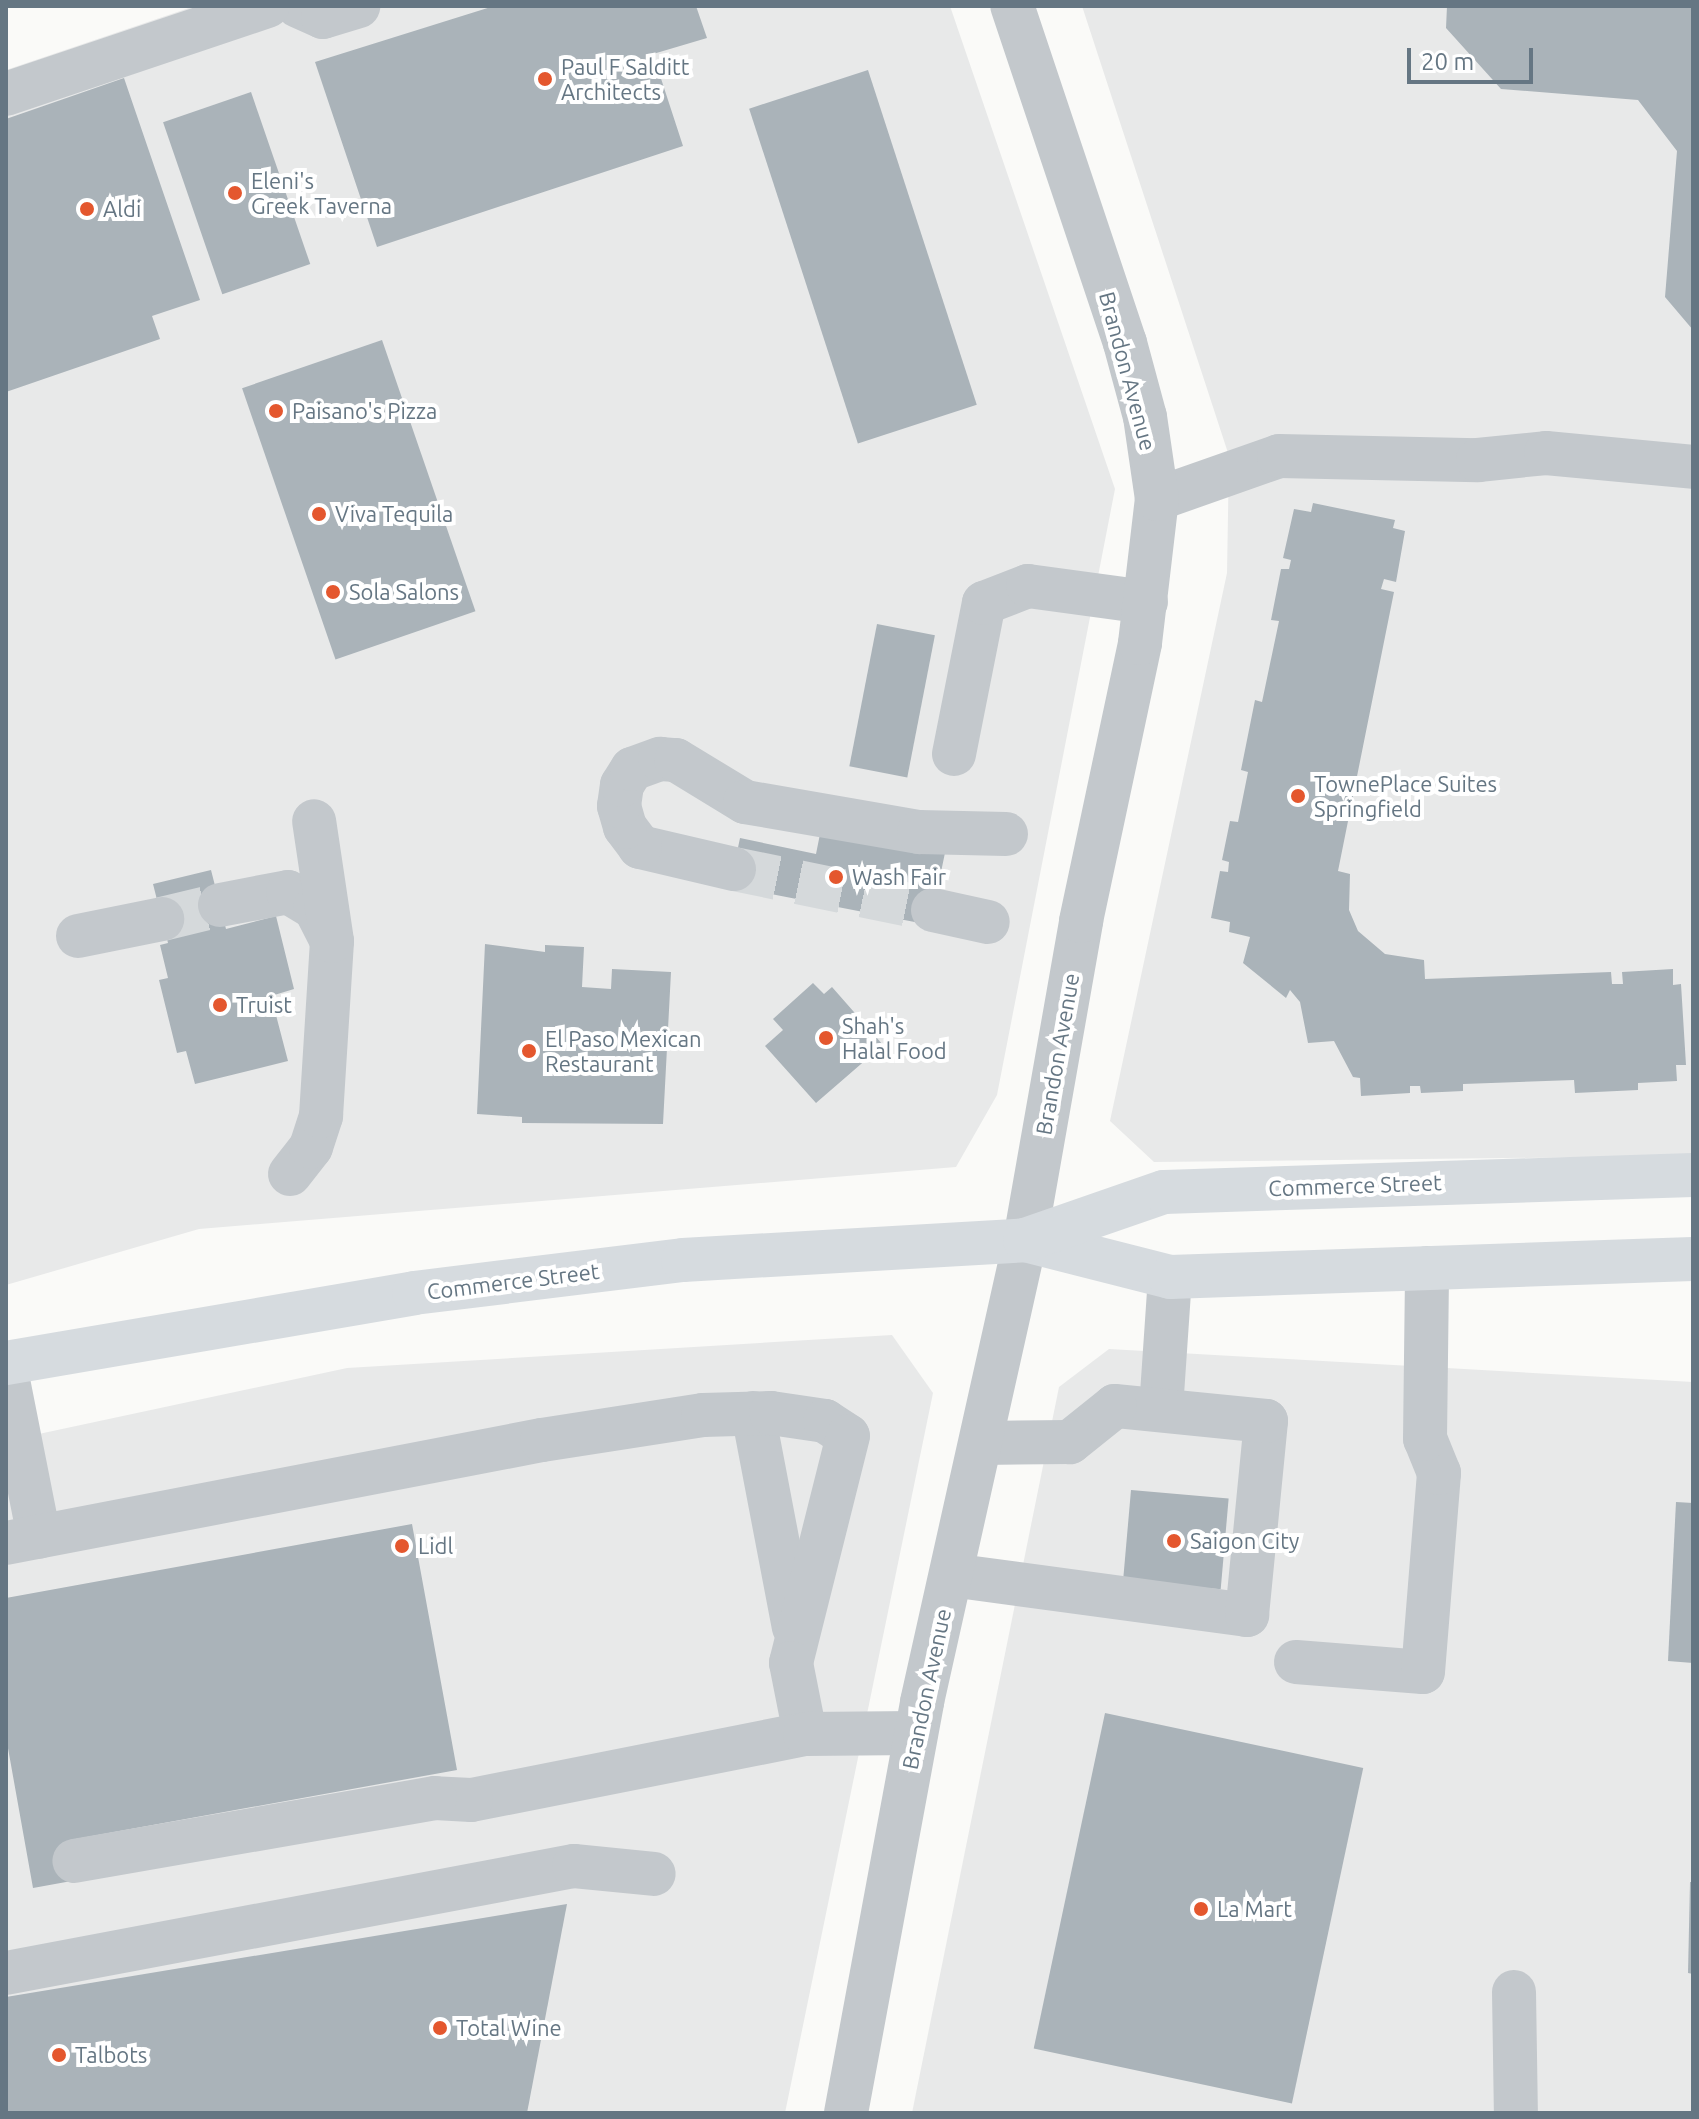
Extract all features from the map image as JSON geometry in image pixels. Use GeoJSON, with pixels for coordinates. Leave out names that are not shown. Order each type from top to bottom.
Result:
{"type":"FeatureCollection","features":[{"type":"Feature","properties":{"kind":"main road","name":"Commerce Street"},"geometry":{"type":"LineString","coordinates":[[6,1363],[414,1293],[683,1260],[1025,1240],[1164,1192],[1693,1175]]}},
{"type":"Feature","properties":{"kind":"main road","name":"Commerce Street"},"geometry":{"type":"LineString","coordinates":[[1025,1240],[1170,1277],[1693,1259]]}},
{"type":"Feature","properties":{"kind":"street"},"geometry":{"type":"LineString","coordinates":[[6,94],[268,6]]}},
{"type":"Feature","properties":{"kind":"street"},"geometry":{"type":"LineString","coordinates":[[298,6],[323,17],[358,6]]}},
{"type":"Feature","properties":{"kind":"street","name":"Brandon Avenue"},"geometry":{"type":"LineString","coordinates":[[846,2113],[916,1733],[1025,1240],[1081,921],[1146,602],[1157,499],[1145,417],[1125,343],[1012,6]]}},
{"type":"Feature","properties":{"kind":"street"},"geometry":{"type":"LineString","coordinates":[[1157,499],[1279,456],[1478,460],[1546,453],[1693,467]]}},
{"type":"Feature","properties":{"kind":"street"},"geometry":{"type":"LineString","coordinates":[[954,754],[984,603],[1028,586],[1146,602]]}},
{"type":"Feature","properties":{"kind":"street"},"geometry":{"type":"LineString","coordinates":[[734,869],[640,847],[625,827],[619,806],[632,769],[660,759],[676,760],[745,802],[919,832],[1006,834]]}},
{"type":"Feature","properties":{"kind":"street"},"geometry":{"type":"LineString","coordinates":[[290,1174],[311,1147],[321,1116],[332,941],[314,821]]}},
{"type":"Feature","properties":{"kind":"street"},"geometry":{"type":"LineString","coordinates":[[220,905],[288,892],[315,908],[332,941]]}},
{"type":"Feature","properties":{"kind":"street"},"geometry":{"type":"LineString","coordinates":[[933,910],[988,922]]}},
{"type":"Feature","properties":{"kind":"street"},"geometry":{"type":"LineString","coordinates":[[78,936],[162,919]]}},
{"type":"Feature","properties":{"kind":"street"},"geometry":{"type":"LineString","coordinates":[[1296,1662],[1423,1672],[1439,1473],[1425,1439],[1427,1268]]}},
{"type":"Feature","properties":{"kind":"street"},"geometry":{"type":"LineString","coordinates":[[1161,1409],[1170,1277]]}},
{"type":"Feature","properties":{"kind":"street"},"geometry":{"type":"LineString","coordinates":[[6,1370],[22,1540],[542,1440],[703,1415],[753,1413],[825,1421],[848,1436],[791,1663],[805,1734]]}},
{"type":"Feature","properties":{"kind":"street"},"geometry":{"type":"LineString","coordinates":[[951,1575],[1247,1615],[1266,1421],[1115,1406],[1070,1442],[981,1443]]}},
{"type":"Feature","properties":{"kind":"street"},"geometry":{"type":"LineString","coordinates":[[753,1413],[797,1640]]}},
{"type":"Feature","properties":{"kind":"street"},"geometry":{"type":"LineString","coordinates":[[74,1861],[435,1798],[471,1800],[805,1734],[916,1733]]}},
{"type":"Feature","properties":{"kind":"street"},"geometry":{"type":"LineString","coordinates":[[6,1973],[574,1866],[654,1874]]}},
{"type":"Feature","properties":{"kind":"street"},"geometry":{"type":"LineString","coordinates":[[1514,1992],[1516,2113]]}},
{"type":"Feature","properties":{"kind":"shaded area"},"geometry":{"type":"Polygon","coordinates":[[[195,6],[950,6],[1115,489],[997,1095],[956,1167],[199,1229],[6,1285],[6,70],[195,6]]]}},
{"type":"Feature","properties":{"kind":"shaded area"},"geometry":{"type":"Polygon","coordinates":[[[1082,6],[1693,6],[1693,1156],[1154,1162],[1110,1121],[1227,573],[1229,456],[1082,6]]]}},
{"type":"Feature","properties":{"kind":"shaded area"},"geometry":{"type":"Polygon","coordinates":[[[892,1335],[933,1393],[785,2113],[6,2113],[6,1441],[347,1368],[892,1335]]]}},
{"type":"Feature","properties":{"kind":"shaded area"},"geometry":{"type":"Polygon","coordinates":[[[1109,1349],[1693,1382],[1693,2113],[912,2113],[1059,1387],[1109,1349]]]}},
{"type":"Feature","properties":{"kind":"building"},"geometry":{"type":"Polygon","coordinates":[[[494,6],[696,6],[707,38],[653,54],[683,146],[377,247],[315,62],[494,6]]]}},
{"type":"Feature","properties":{"kind":"building"},"geometry":{"type":"Polygon","coordinates":[[[1447,6],[1693,6],[1693,330],[1665,297],[1677,151],[1638,100],[1501,89],[1446,28],[1447,6]]]}},
{"type":"Feature","properties":{"kind":"building"},"geometry":{"type":"Polygon","coordinates":[[[868,70],[977,405],[858,443],[749,109],[868,70]]]}},
{"type":"Feature","properties":{"kind":"building","name":"Aldi"},"geometry":{"type":"Polygon","coordinates":[[[124,78],[200,300],[152,316],[160,339],[6,392],[6,119],[124,78]]]}},
{"type":"Feature","properties":{"kind":"building","name":"Eleni's Greek Taverna"},"geometry":{"type":"Polygon","coordinates":[[[251,92],[310,264],[222,294],[163,122],[251,92]]]}},
{"type":"Feature","properties":{"kind":"building"},"geometry":{"type":"Polygon","coordinates":[[[382,340],[475,611],[336,660],[242,388],[382,340]]]}},
{"type":"Feature","properties":{"kind":"building","name":"TownePlace Suites Springfield"},"geometry":{"type":"Polygon","coordinates":[[[1313,503],[1395,520],[1393,528],[1405,531],[1396,582],[1384,579],[1381,589],[1394,592],[1338,871],[1350,874],[1349,910],[1358,931],[1385,954],[1424,960],[1425,979],[1611,972],[1612,984],[1623,984],[1622,972],[1673,969],[1673,985],[1681,984],[1686,1065],[1676,1065],[1677,1081],[1638,1083],[1638,1090],[1575,1093],[1574,1080],[1463,1084],[1463,1091],[1421,1093],[1420,1086],[1410,1086],[1410,1093],[1361,1096],[1360,1078],[1353,1077],[1334,1041],[1308,1043],[1300,1002],[1290,990],[1286,998],[1243,963],[1250,937],[1229,932],[1230,922],[1211,918],[1220,871],[1228,872],[1229,862],[1222,860],[1230,821],[1238,822],[1248,772],[1241,770],[1255,700],[1262,702],[1279,621],[1271,620],[1281,569],[1289,569],[1291,560],[1283,558],[1294,509],[1311,512],[1313,503]]]}},
{"type":"Feature","properties":{"kind":"building"},"geometry":{"type":"Polygon","coordinates":[[[877,624],[935,635],[907,778],[849,766],[877,624]]]}},
{"type":"Feature","properties":{"kind":"building","name":"Wash Fair"},"geometry":{"type":"Polygon","coordinates":[[[822,824],[946,848],[930,925],[730,886],[740,838],[816,854],[822,824]]]}},
{"type":"Feature","properties":{"kind":"building","name":"Truist"},"geometry":{"type":"Polygon","coordinates":[[[211,870],[226,929],[276,916],[294,989],[271,996],[288,1061],[195,1084],[186,1051],[177,1053],[159,980],[168,978],[160,945],[168,943],[153,884],[211,870]]]}},
{"type":"Feature","properties":{"kind":"building"},"geometry":{"type":"Polygon","coordinates":[[[485,944],[545,952],[545,945],[584,947],[582,987],[611,989],[612,969],[671,972],[663,1124],[522,1123],[522,1117],[477,1114],[485,944]]]}},
{"type":"Feature","properties":{"kind":"building","name":"Shah's Halal Food"},"geometry":{"type":"Polygon","coordinates":[[[813,983],[824,994],[832,987],[883,1045],[816,1103],[765,1046],[783,1030],[773,1019],[813,983]]]}},
{"type":"Feature","properties":{"kind":"building"},"geometry":{"type":"Polygon","coordinates":[[[1131,1490],[1229,1499],[1221,1589],[1123,1581],[1131,1490]]]}},
{"type":"Feature","properties":{"kind":"building"},"geometry":{"type":"Polygon","coordinates":[[[1676,1502],[1693,1503],[1693,1663],[1668,1661],[1676,1502]]]}},
{"type":"Feature","properties":{"kind":"building"},"geometry":{"type":"Polygon","coordinates":[[[412,1524],[457,1770],[70,1840],[77,1880],[33,1888],[6,1737],[6,1598],[412,1524]]]}},
{"type":"Feature","properties":{"kind":"building","name":"La Mart"},"geometry":{"type":"Polygon","coordinates":[[[1105,1713],[1363,1768],[1292,2103],[1034,2049],[1105,1713]]]}},
{"type":"Feature","properties":{"kind":"building"},"geometry":{"type":"Polygon","coordinates":[[[1690,1882],[1693,1882],[1693,1974],[1688,1973],[1690,1882]]]}},
{"type":"Feature","properties":{"kind":"building"},"geometry":{"type":"Polygon","coordinates":[[[567,1904],[527,2113],[6,2113],[6,1997],[567,1904]]]}},
{"type":"Feature","properties":{"kind":"tunnel"},"geometry":{"type":"LineString","coordinates":[[734,869],[933,910]]}},
{"type":"Feature","properties":{"kind":"tunnel"},"geometry":{"type":"LineString","coordinates":[[162,919],[220,905]]}},
{"type":"Feature","properties":{"kind":"place","name":"Paul F Salditt Architects"},"geometry":{"type":"Point","coordinates":[545,79]}},
{"type":"Feature","properties":{"kind":"place","name":"Eleni's Greek Taverna"},"geometry":{"type":"Point","coordinates":[235,193]}},
{"type":"Feature","properties":{"kind":"place","name":"Aldi"},"geometry":{"type":"Point","coordinates":[87,209]}},
{"type":"Feature","properties":{"kind":"place","name":"Paisano's Pizza"},"geometry":{"type":"Point","coordinates":[276,411]}},
{"type":"Feature","properties":{"kind":"place","name":"Viva Tequila"},"geometry":{"type":"Point","coordinates":[319,514]}},
{"type":"Feature","properties":{"kind":"place","name":"Sola Salons"},"geometry":{"type":"Point","coordinates":[333,592]}},
{"type":"Feature","properties":{"kind":"place","name":"TownePlace Suites Springfield"},"geometry":{"type":"Point","coordinates":[1298,796]}},
{"type":"Feature","properties":{"kind":"place","name":"Wash Fair"},"geometry":{"type":"Point","coordinates":[836,877]}},
{"type":"Feature","properties":{"kind":"place","name":"Truist"},"geometry":{"type":"Point","coordinates":[220,1005]}},
{"type":"Feature","properties":{"kind":"place","name":"Shah's Halal Food"},"geometry":{"type":"Point","coordinates":[826,1038]}},
{"type":"Feature","properties":{"kind":"place","name":"El Paso Mexican Restaurant"},"geometry":{"type":"Point","coordinates":[529,1051]}},
{"type":"Feature","properties":{"kind":"place","name":"Saigon City"},"geometry":{"type":"Point","coordinates":[1174,1541]}},
{"type":"Feature","properties":{"kind":"place","name":"Lidl"},"geometry":{"type":"Point","coordinates":[402,1546]}},
{"type":"Feature","properties":{"kind":"place","name":"La Mart"},"geometry":{"type":"Point","coordinates":[1201,1909]}},
{"type":"Feature","properties":{"kind":"place","name":"Total Wine"},"geometry":{"type":"Point","coordinates":[440,2028]}},
{"type":"Feature","properties":{"kind":"place","name":"Talbots"},"geometry":{"type":"Point","coordinates":[59,2055]}}]}
